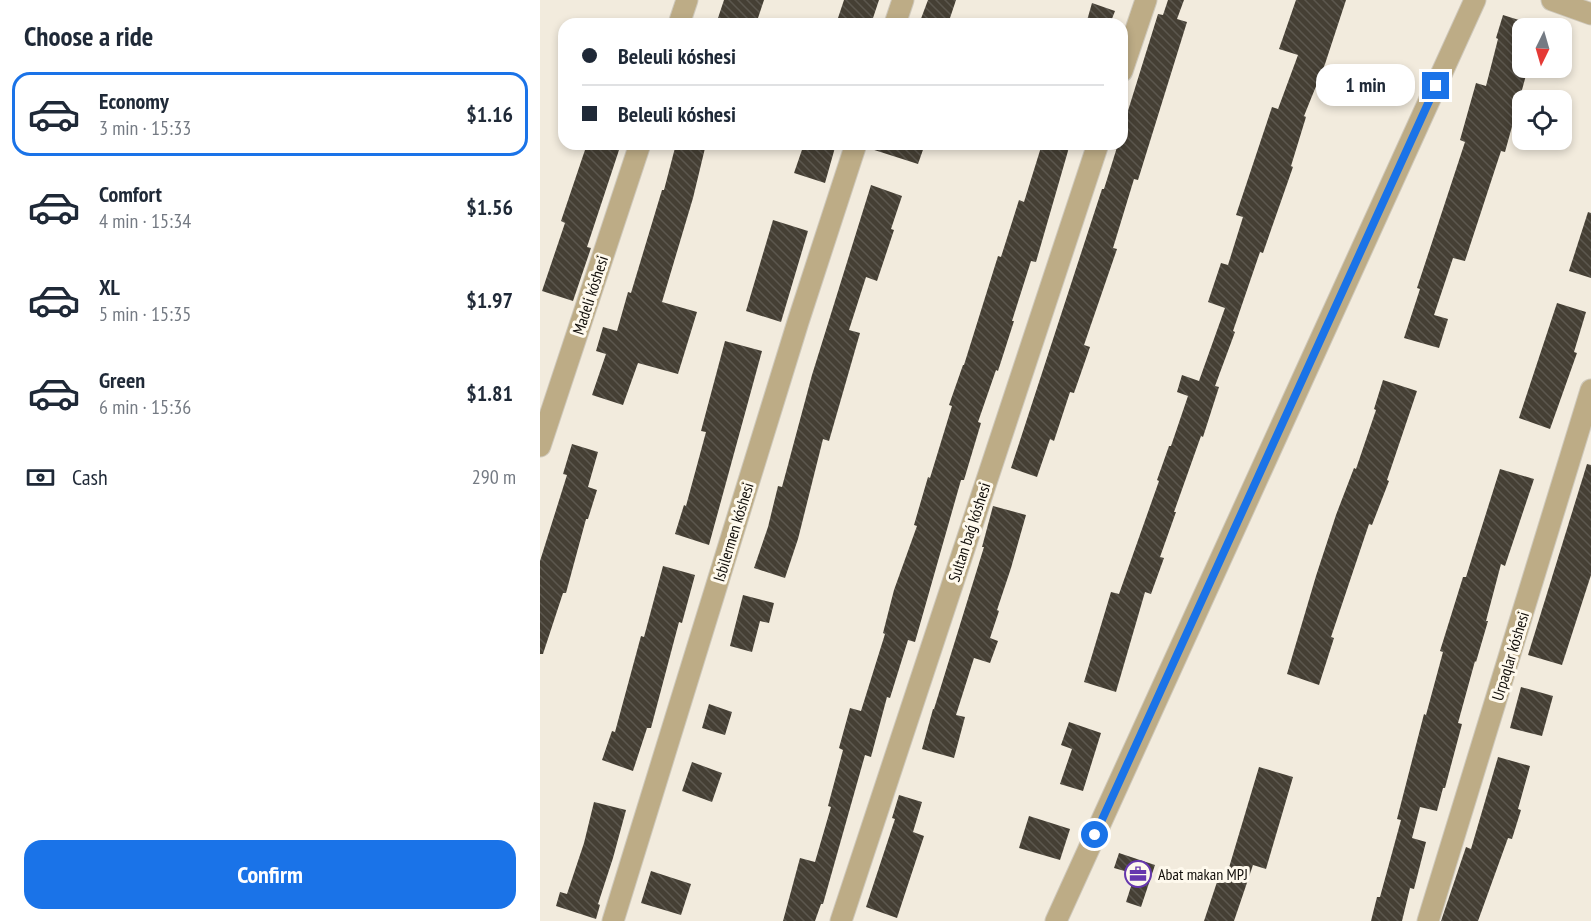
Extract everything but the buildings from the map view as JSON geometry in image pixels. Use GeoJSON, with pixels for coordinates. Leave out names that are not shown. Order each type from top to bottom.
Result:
{"type":"FeatureCollection","features":[{"type":"Feature","properties":{"kind":"street"},"geometry":{"type":"LineString","coordinates":[[682,18],[687,0]]}},
{"type":"Feature","properties":{"kind":"street"},"geometry":{"type":"LineString","coordinates":[[897,18],[903,0]]}},
{"type":"Feature","properties":{"kind":"street"},"geometry":{"type":"LineString","coordinates":[[1128,53],[1146,0]]}},
{"type":"Feature","properties":{"kind":"street"},"geometry":{"type":"LineString","coordinates":[[1056,921],[1475,0]]}},
{"type":"Feature","properties":{"kind":"street"},"geometry":{"type":"LineString","coordinates":[[1552,0],[1591,14]]}},
{"type":"Feature","properties":{"kind":"street","name":"Madeli kóshesi"},"geometry":{"type":"LineString","coordinates":[[540,446],[638,150]]}},
{"type":"Feature","properties":{"kind":"street","name":"Isbilermen kóshesi"},"geometry":{"type":"LineString","coordinates":[[613,921],[798,322],[854,150]]}},
{"type":"Feature","properties":{"kind":"street","name":"Sultan baǵ kóshesi"},"geometry":{"type":"LineString","coordinates":[[841,921],[1096,150]]}},
{"type":"Feature","properties":{"kind":"street","name":"Urpaqlar kóshesi"},"geometry":{"type":"LineString","coordinates":[[1428,921],[1591,390]]}},
{"type":"Feature","properties":{"kind":"place","name":"Abat makan MPJ"},"geometry":{"type":"Point","coordinates":[1138,874]}},
{"type":"Feature","properties":{"kind":"route"},"geometry":{"type":"LineString","coordinates":[[1095,835],[1436,86]]}}]}
